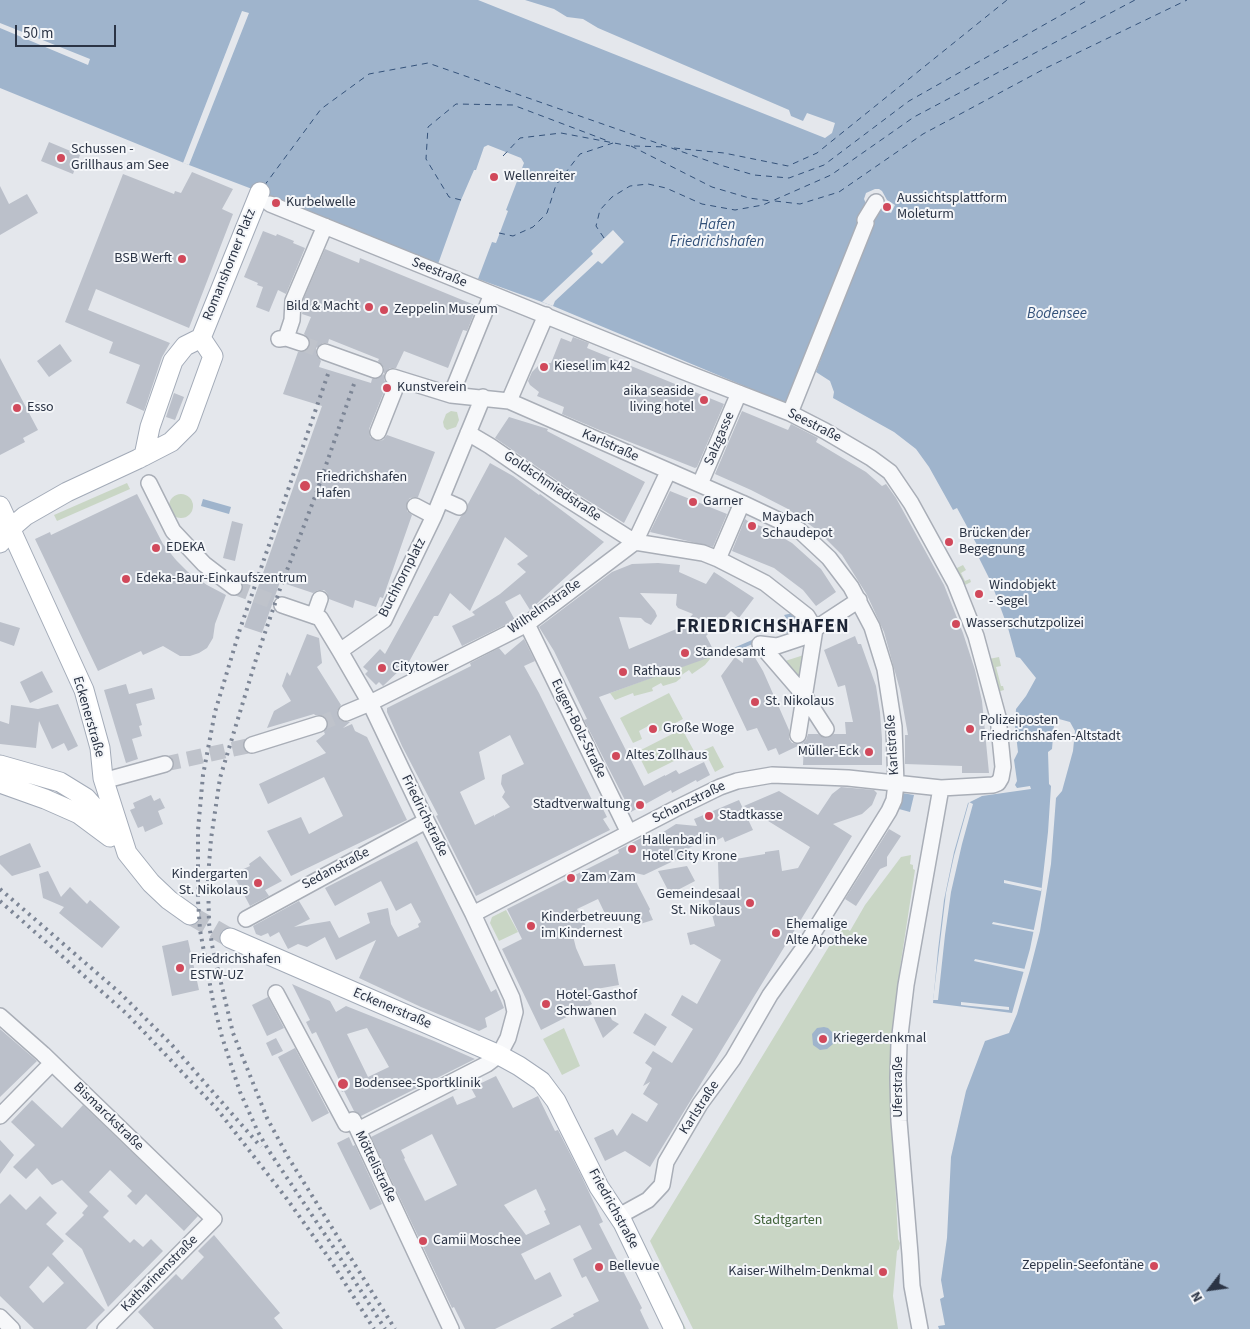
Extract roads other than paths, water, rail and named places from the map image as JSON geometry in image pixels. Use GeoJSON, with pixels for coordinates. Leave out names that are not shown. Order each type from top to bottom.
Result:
{"type":"FeatureCollection","features":[{"type":"Feature","properties":{"kind":"main road","name":"Romanshorner Platz"},"geometry":{"type":"LineString","coordinates":[[144,456],[150,427],[173,360],[185,346],[201,338],[265,198]]}},
{"type":"Feature","properties":{"kind":"main road","name":"Romanshorner Platz"},"geometry":{"type":"LineString","coordinates":[[5,536],[25,516],[67,492],[171,442],[188,425],[213,356],[201,338]]}},
{"type":"Feature","properties":{"kind":"main road","name":"Eckenerstraße"},"geometry":{"type":"LineString","coordinates":[[0,506],[5,536],[84,690],[127,853],[151,883],[169,900],[190,914]]}},
{"type":"Feature","properties":{"kind":"main road"},"geometry":{"type":"LineString","coordinates":[[0,765],[60,782],[86,798],[109,824],[127,853]]}},
{"type":"Feature","properties":{"kind":"main road"},"geometry":{"type":"LineString","coordinates":[[45,799],[79,801],[86,798],[108,778]]}},
{"type":"Feature","properties":{"kind":"main road"},"geometry":{"type":"LineString","coordinates":[[0,783],[45,799],[79,814],[103,831],[127,853]]}},
{"type":"Feature","properties":{"kind":"main road","name":"Eckenerstraße"},"geometry":{"type":"LineString","coordinates":[[230,938],[499,1056],[532,1074],[549,1090]]}},
{"type":"Feature","properties":{"kind":"main road","name":"Friedrichstraße"},"geometry":{"type":"LineString","coordinates":[[549,1090],[599,1187],[618,1216],[674,1329]]}},
{"type":"Feature","properties":{"kind":"street","name":"Seestraße"},"geometry":{"type":"LineString","coordinates":[[265,198],[324,226],[790,414],[825,431],[871,458],[890,472],[911,503],[955,583],[967,610],[998,717],[1003,767],[1001,778],[998,783],[993,785],[941,788],[896,782]]}},
{"type":"Feature","properties":{"kind":"street"},"geometry":{"type":"LineString","coordinates":[[790,414],[872,212]]}},
{"type":"Feature","properties":{"kind":"street"},"geometry":{"type":"LineString","coordinates":[[301,344],[282,338],[292,320],[293,301],[324,226]]}},
{"type":"Feature","properties":{"kind":"street"},"geometry":{"type":"LineString","coordinates":[[451,394],[492,294]]}},
{"type":"Feature","properties":{"kind":"street"},"geometry":{"type":"LineString","coordinates":[[378,432],[396,378],[451,394],[509,401],[546,315]]}},
{"type":"Feature","properties":{"kind":"street"},"geometry":{"type":"LineString","coordinates":[[324,352],[347,364],[375,370]]}},
{"type":"Feature","properties":{"kind":"street","name":"Salzgasse"},"geometry":{"type":"LineString","coordinates":[[700,484],[739,393]]}},
{"type":"Feature","properties":{"kind":"street","name":"Buchhornplatz"},"geometry":{"type":"LineString","coordinates":[[340,651],[384,620],[434,516],[483,397]]}},
{"type":"Feature","properties":{"kind":"street","name":"Karlstraße"},"geometry":{"type":"LineString","coordinates":[[509,401],[668,472],[742,502],[799,530],[830,558],[859,600],[872,627],[885,669],[894,727],[896,782],[894,800],[885,819],[805,946],[770,995],[733,1059],[700,1104],[666,1162],[662,1185],[648,1200],[618,1216]]}},
{"type":"Feature","properties":{"kind":"street","name":"Goldschmiedstraße"},"geometry":{"type":"LineString","coordinates":[[468,433],[635,542]]}},
{"type":"Feature","properties":{"kind":"street"},"geometry":{"type":"LineString","coordinates":[[668,472],[635,542],[703,553],[718,559],[765,583],[806,616],[815,629],[798,735]]}},
{"type":"Feature","properties":{"kind":"street"},"geometry":{"type":"LineString","coordinates":[[149,483],[172,531],[204,564],[234,587]]}},
{"type":"Feature","properties":{"kind":"street"},"geometry":{"type":"LineString","coordinates":[[441,499],[459,507]]}},
{"type":"Feature","properties":{"kind":"street"},"geometry":{"type":"LineString","coordinates":[[718,559],[742,502]]}},
{"type":"Feature","properties":{"kind":"street"},"geometry":{"type":"LineString","coordinates":[[415,506],[434,516]]}},
{"type":"Feature","properties":{"kind":"street","name":"Wilhelmstraße"},"geometry":{"type":"LineString","coordinates":[[346,714],[527,624],[635,542]]}},
{"type":"Feature","properties":{"kind":"street"},"geometry":{"type":"LineString","coordinates":[[314,616],[320,599]]}},
{"type":"Feature","properties":{"kind":"street"},"geometry":{"type":"LineString","coordinates":[[826,729],[804,695],[760,644],[777,646],[802,638],[859,600]]}},
{"type":"Feature","properties":{"kind":"street","name":"Friedrichstraße"},"geometry":{"type":"LineString","coordinates":[[282,605],[320,618],[370,703],[473,914],[512,998],[515,1012],[508,1038],[499,1056]]}},
{"type":"Feature","properties":{"kind":"street","name":"Eugen-Bolz-Straße"},"geometry":{"type":"LineString","coordinates":[[527,624],[630,833]]}},
{"type":"Feature","properties":{"kind":"street"},"geometry":{"type":"LineString","coordinates":[[252,746],[319,724]]}},
{"type":"Feature","properties":{"kind":"street"},"geometry":{"type":"LineString","coordinates":[[108,778],[165,764]]}},
{"type":"Feature","properties":{"kind":"street","name":"Schanzstraße"},"geometry":{"type":"LineString","coordinates":[[473,914],[715,790],[737,781],[772,775],[896,782]]}},
{"type":"Feature","properties":{"kind":"street","name":"Uferstraße"},"geometry":{"type":"LineString","coordinates":[[920,1329],[911,1270],[899,1120],[898,1078],[906,984],[941,788]]}},
{"type":"Feature","properties":{"kind":"street","name":"Sedanstraße"},"geometry":{"type":"LineString","coordinates":[[246,919],[426,821]]}},
{"type":"Feature","properties":{"kind":"street","name":"Möttelistraße"},"geometry":{"type":"LineString","coordinates":[[276,993],[346,1124],[353,1120],[451,1329]]}},
{"type":"Feature","properties":{"kind":"street","name":"Bismarckstraße"},"geometry":{"type":"LineString","coordinates":[[0,1016],[48,1059],[214,1219]]}},
{"type":"Feature","properties":{"kind":"street"},"geometry":{"type":"LineString","coordinates":[[358,1130],[487,1064],[499,1056]]}},
{"type":"Feature","properties":{"kind":"street"},"geometry":{"type":"LineString","coordinates":[[0,1116],[48,1059]]}},
{"type":"Feature","properties":{"kind":"street","name":"Katharinenstraße"},"geometry":{"type":"LineString","coordinates":[[105,1329],[214,1219]]}},
{"type":"Feature","properties":{"kind":"street"},"geometry":{"type":"LineString","coordinates":[[0,1317],[12,1329]]}},
{"type":"Feature","properties":{"kind":"water","name":"Bodensee"},"geometry":{"type":"Polygon","coordinates":[[[0,0],[478,0],[825,138],[832,133],[835,123],[807,113],[803,121],[791,116],[789,110],[598,28],[583,19],[567,17],[554,9],[525,0],[1250,0],[1250,1329],[939,1329],[938,1326],[945,1325],[940,1299],[944,1297],[941,1280],[947,1238],[951,1157],[966,1091],[985,1041],[1009,1033],[1017,1014],[1040,931],[1051,864],[1056,798],[1062,791],[1073,751],[1075,731],[1070,722],[1059,719],[1054,725],[1052,749],[1048,752],[1049,784],[1051,786],[1041,894],[1030,949],[1012,1013],[933,1003],[944,900],[954,852],[968,803],[982,796],[1031,789],[1030,786],[1017,788],[1015,785],[1017,781],[1014,760],[1018,752],[1015,726],[1016,709],[1036,678],[1020,658],[1016,657],[1008,628],[991,582],[979,558],[983,556],[957,508],[953,510],[929,467],[916,449],[894,432],[833,398],[834,392],[830,381],[816,372],[876,210],[879,208],[891,213],[895,205],[887,200],[882,191],[875,189],[866,193],[864,199],[867,206],[792,406],[553,306],[478,279],[492,242],[496,243],[508,211],[506,210],[524,163],[521,158],[488,145],[484,147],[476,170],[474,170],[461,200],[438,264],[276,201],[260,192],[0,88],[0,0]]]}},
{"type":"Feature","properties":{"kind":"water"},"geometry":{"type":"Polygon","coordinates":[[[203,499],[231,507],[229,514],[201,506],[203,499]]]}},
{"type":"Feature","properties":{"kind":"water"},"geometry":{"type":"Polygon","coordinates":[[[793,613],[801,620],[799,630],[801,633],[791,636],[785,632],[783,625],[786,618],[784,615],[793,613]]]}},
{"type":"Feature","properties":{"kind":"water"},"geometry":{"type":"Polygon","coordinates":[[[902,793],[914,795],[910,812],[899,809],[902,793]]]}},
{"type":"Feature","properties":{"kind":"water"},"geometry":{"type":"Polygon","coordinates":[[[824,1027],[833,1033],[834,1041],[827,1049],[820,1050],[813,1045],[812,1034],[817,1028],[824,1027]]]}},
{"type":"Feature","properties":{"kind":"waterway"},"geometry":{"type":"LineString","coordinates":[[729,652],[757,640]]}},
{"type":"Feature","properties":{"kind":"tunnel"},"geometry":{"type":"LineString","coordinates":[[301,343],[325,352]]}},
{"type":"Feature","properties":{"kind":"tunnel"},"geometry":{"type":"LineString","coordinates":[[234,587],[282,605]]}},
{"type":"Feature","properties":{"kind":"tunnel"},"geometry":{"type":"LineString","coordinates":[[319,724],[346,713]]}},
{"type":"Feature","properties":{"kind":"tunnel"},"geometry":{"type":"LineString","coordinates":[[165,764],[252,745]]}},
{"type":"Feature","properties":{"kind":"tunnel"},"geometry":{"type":"LineString","coordinates":[[190,915],[230,938]]}},
{"type":"Feature","properties":{"kind":"railway"},"geometry":{"type":"LineString","coordinates":[[328,374],[240,629],[215,712],[203,775],[198,830],[198,901],[200,930],[213,1001],[222,1037],[240,1092],[269,1151],[385,1329]]}},
{"type":"Feature","properties":{"kind":"railway"},"geometry":{"type":"LineString","coordinates":[[354,384],[257,656],[220,778],[211,839],[208,878],[209,923],[212,945],[233,1033],[267,1118],[288,1157],[395,1329]]}},
{"type":"Feature","properties":{"kind":"railway"},"geometry":{"type":"LineString","coordinates":[[0,889],[120,993],[171,1044],[261,1147]]}},
{"type":"Feature","properties":{"kind":"railway"},"geometry":{"type":"LineString","coordinates":[[0,901],[127,1014],[217,1109],[287,1199],[331,1261],[374,1329]]}},
{"type":"Feature","properties":{"kind":"place","name":"Schussen - Grillhaus am See"},"geometry":{"type":"Point","coordinates":[61,158]}},
{"type":"Feature","properties":{"kind":"place","name":"Wellenreiter"},"geometry":{"type":"Point","coordinates":[494,177]}},
{"type":"Feature","properties":{"kind":"place","name":"Kurbelwelle"},"geometry":{"type":"Point","coordinates":[276,203]}},
{"type":"Feature","properties":{"kind":"place","name":"Aussichtsplattform Moleturm"},"geometry":{"type":"Point","coordinates":[887,207]}},
{"type":"Feature","properties":{"kind":"place","name":"BSB Werft"},"geometry":{"type":"Point","coordinates":[182,259]}},
{"type":"Feature","properties":{"kind":"place","name":"Bild & Macht"},"geometry":{"type":"Point","coordinates":[369,307]}},
{"type":"Feature","properties":{"kind":"place","name":"Zeppelin Museum"},"geometry":{"type":"Point","coordinates":[384,310]}},
{"type":"Feature","properties":{"kind":"place","name":"Kiesel im k42"},"geometry":{"type":"Point","coordinates":[544,367]}},
{"type":"Feature","properties":{"kind":"place","name":"Kunstverein"},"geometry":{"type":"Point","coordinates":[387,388]}},
{"type":"Feature","properties":{"kind":"place","name":"aika seaside living hotel"},"geometry":{"type":"Point","coordinates":[704,400]}},
{"type":"Feature","properties":{"kind":"place","name":"Esso"},"geometry":{"type":"Point","coordinates":[17,408]}},
{"type":"Feature","properties":{"kind":"place","name":"Friedrichshafen Hafen"},"geometry":{"type":"Point","coordinates":[305,486]}},
{"type":"Feature","properties":{"kind":"place","name":"Garner"},"geometry":{"type":"Point","coordinates":[693,502]}},
{"type":"Feature","properties":{"kind":"place","name":"Maybach Schaudepot"},"geometry":{"type":"Point","coordinates":[752,526]}},
{"type":"Feature","properties":{"kind":"place","name":"Brücken der Begegnung"},"geometry":{"type":"Point","coordinates":[949,542]}},
{"type":"Feature","properties":{"kind":"place","name":"EDEKA"},"geometry":{"type":"Point","coordinates":[156,548]}},
{"type":"Feature","properties":{"kind":"place","name":"Edeka-Baur-Einkaufszentrum"},"geometry":{"type":"Point","coordinates":[126,579]}},
{"type":"Feature","properties":{"kind":"place","name":"Windobjekt - Segel"},"geometry":{"type":"Point","coordinates":[979,594]}},
{"type":"Feature","properties":{"kind":"place","name":"Wasserschutzpolizei"},"geometry":{"type":"Point","coordinates":[956,624]}},
{"type":"Feature","properties":{"kind":"place","name":"Standesamt"},"geometry":{"type":"Point","coordinates":[685,653]}},
{"type":"Feature","properties":{"kind":"place","name":"Citytower"},"geometry":{"type":"Point","coordinates":[382,668]}},
{"type":"Feature","properties":{"kind":"place","name":"Rathaus"},"geometry":{"type":"Point","coordinates":[623,672]}},
{"type":"Feature","properties":{"kind":"place","name":"St. Nikolaus"},"geometry":{"type":"Point","coordinates":[755,702]}},
{"type":"Feature","properties":{"kind":"place","name":"Große Woge"},"geometry":{"type":"Point","coordinates":[653,729]}},
{"type":"Feature","properties":{"kind":"place","name":"Polizeiposten Friedrichshafen-Altstadt"},"geometry":{"type":"Point","coordinates":[970,729]}},
{"type":"Feature","properties":{"kind":"place","name":"Müller-Eck"},"geometry":{"type":"Point","coordinates":[869,752]}},
{"type":"Feature","properties":{"kind":"place","name":"Altes Zollhaus"},"geometry":{"type":"Point","coordinates":[616,756]}},
{"type":"Feature","properties":{"kind":"place","name":"Stadtverwaltung"},"geometry":{"type":"Point","coordinates":[640,805]}},
{"type":"Feature","properties":{"kind":"place","name":"Stadtkasse"},"geometry":{"type":"Point","coordinates":[709,816]}},
{"type":"Feature","properties":{"kind":"place","name":"Hallenbad in Hotel City Krone"},"geometry":{"type":"Point","coordinates":[632,849]}},
{"type":"Feature","properties":{"kind":"place","name":"Zam Zam"},"geometry":{"type":"Point","coordinates":[571,878]}},
{"type":"Feature","properties":{"kind":"place","name":"Kindergarten St. Nikolaus"},"geometry":{"type":"Point","coordinates":[258,883]}},
{"type":"Feature","properties":{"kind":"place","name":"Gemeindesaal St. Nikolaus"},"geometry":{"type":"Point","coordinates":[750,903]}},
{"type":"Feature","properties":{"kind":"place","name":"Kinderbetreuung im Kindernest"},"geometry":{"type":"Point","coordinates":[531,926]}},
{"type":"Feature","properties":{"kind":"place","name":"Ehemalige Alte Apotheke"},"geometry":{"type":"Point","coordinates":[776,933]}},
{"type":"Feature","properties":{"kind":"place","name":"Friedrichshafen ESTW-UZ"},"geometry":{"type":"Point","coordinates":[180,968]}},
{"type":"Feature","properties":{"kind":"place","name":"Hotel-Gasthof Schwanen"},"geometry":{"type":"Point","coordinates":[546,1004]}},
{"type":"Feature","properties":{"kind":"place","name":"Kriegerdenkmal"},"geometry":{"type":"Point","coordinates":[823,1039]}},
{"type":"Feature","properties":{"kind":"place","name":"Bodensee-Sportklinik"},"geometry":{"type":"Point","coordinates":[343,1084]}},
{"type":"Feature","properties":{"kind":"place","name":"Camii Moschee"},"geometry":{"type":"Point","coordinates":[423,1241]}},
{"type":"Feature","properties":{"kind":"place","name":"Zeppelin-Seefontäne"},"geometry":{"type":"Point","coordinates":[1154,1266]}},
{"type":"Feature","properties":{"kind":"place","name":"Bellevue"},"geometry":{"type":"Point","coordinates":[599,1267]}},
{"type":"Feature","properties":{"kind":"place","name":"Kaiser-Wilhelm-Denkmal"},"geometry":{"type":"Point","coordinates":[883,1272]}},
{"type":"Feature","properties":{"kind":"district","name":"FRIEDRICHSHAFEN"},"geometry":{"type":"Point","coordinates":[763,628]}},
{"type":"Feature","properties":{"kind":"water label","name":"Hafen Friedrichshafen"},"geometry":{"type":"Point","coordinates":[717,234]}},
{"type":"Feature","properties":{"kind":"park label","name":"Stadtgarten"},"geometry":{"type":"Point","coordinates":[788,1221]}}]}
